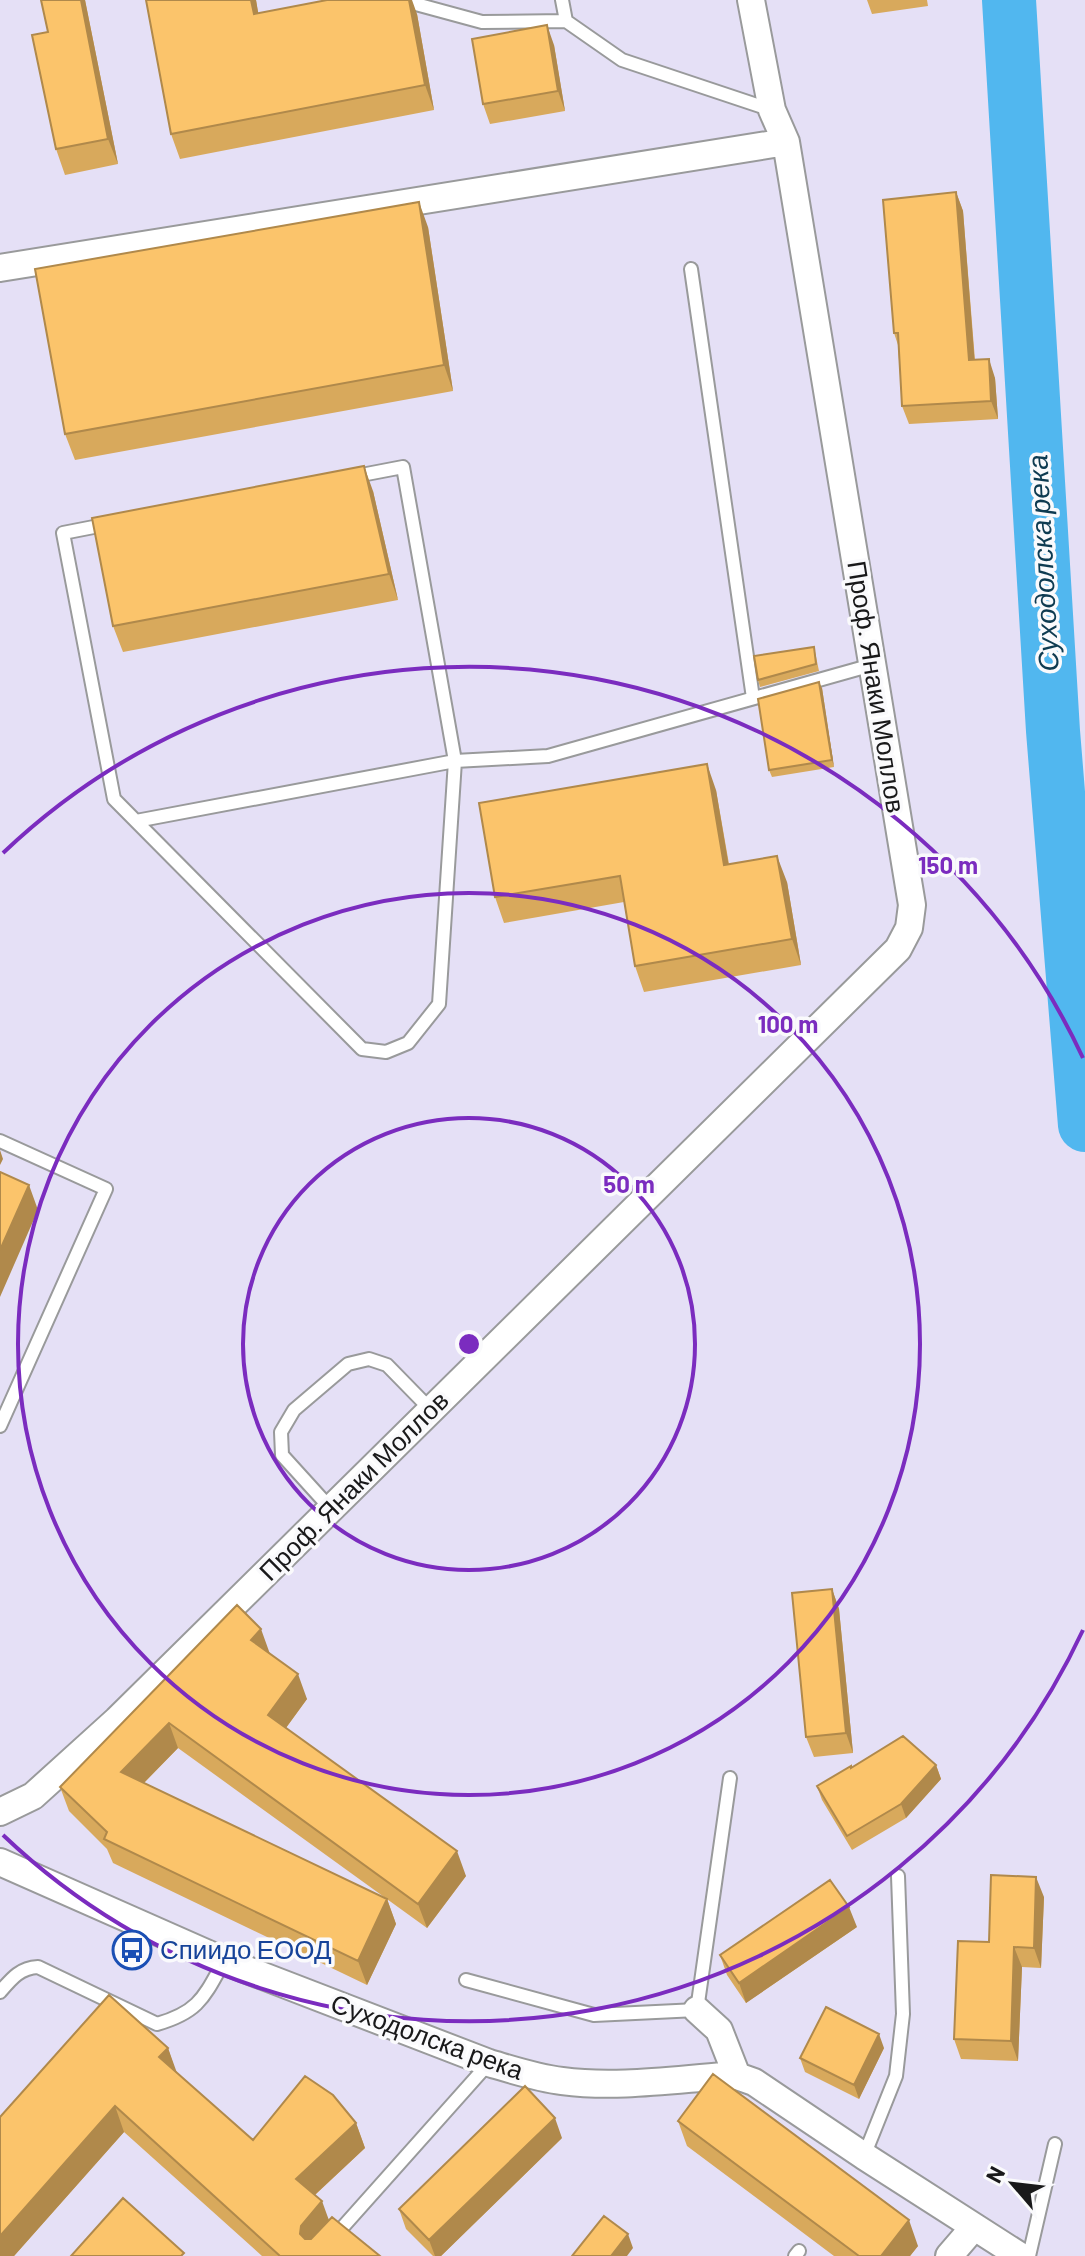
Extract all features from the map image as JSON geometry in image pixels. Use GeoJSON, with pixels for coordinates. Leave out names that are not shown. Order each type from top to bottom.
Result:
{"type":"FeatureCollection","features":[{"type":"Feature","properties":{"kind":"street","name":"Проф. Янаки Моллов"},"geometry":{"type":"LineString","coordinates":[[0,1812],[33,1796],[117,1720],[898,949],[909,928],[912,905],[786,142],[772,110],[751,0]]}},
{"type":"Feature","properties":{"kind":"street"},"geometry":{"type":"LineString","coordinates":[[0,268],[786,142]]}},
{"type":"Feature","properties":{"kind":"street","name":"Суходолска река"},"geometry":{"type":"LineString","coordinates":[[0,1862],[224,1961],[489,2063],[562,2081],[597,2084],[737,2076]]}},
{"type":"Feature","properties":{"kind":"street"},"geometry":{"type":"LineString","coordinates":[[697,2010],[719,2030],[737,2076],[754,2082],[1020,2256]]}},
{"type":"Feature","properties":{"kind":"street"},"geometry":{"type":"LineString","coordinates":[[949,2256],[974,2227]]}},
{"type":"Feature","properties":{"kind":"lane"},"geometry":{"type":"LineString","coordinates":[[401,0],[482,22],[566,21],[622,60],[772,110]]}},
{"type":"Feature","properties":{"kind":"lane"},"geometry":{"type":"LineString","coordinates":[[562,0],[566,21]]}},
{"type":"Feature","properties":{"kind":"lane"},"geometry":{"type":"LineString","coordinates":[[691,269],[753,698]]}},
{"type":"Feature","properties":{"kind":"lane"},"geometry":{"type":"LineString","coordinates":[[125,521],[63,533],[114,799],[362,1049],[386,1052],[408,1043],[439,1004],[455,761],[403,467],[341,479]]}},
{"type":"Feature","properties":{"kind":"lane"},"geometry":{"type":"LineString","coordinates":[[136,821],[455,761],[548,756],[872,665]]}},
{"type":"Feature","properties":{"kind":"lane"},"geometry":{"type":"LineString","coordinates":[[0,1141],[106,1189],[0,1426]]}},
{"type":"Feature","properties":{"kind":"lane"},"geometry":{"type":"LineString","coordinates":[[331,1509],[282,1455],[281,1432],[294,1410],[348,1364],[369,1359],[387,1365],[431,1410]]}},
{"type":"Feature","properties":{"kind":"lane"},"geometry":{"type":"LineString","coordinates":[[466,1980],[594,2015],[697,2010],[730,1778]]}},
{"type":"Feature","properties":{"kind":"lane"},"geometry":{"type":"LineString","coordinates":[[864,2156],[896,2076],[903,2014],[898,1876]]}},
{"type":"Feature","properties":{"kind":"lane"},"geometry":{"type":"LineString","coordinates":[[0,1992],[26,1967],[38,1967],[157,2024],[180,2017],[203,1999],[224,1961]]}},
{"type":"Feature","properties":{"kind":"lane"},"geometry":{"type":"LineString","coordinates":[[317,2256],[489,2063]]}},
{"type":"Feature","properties":{"kind":"lane"},"geometry":{"type":"LineString","coordinates":[[1029,2256],[1055,2144]]}},
{"type":"Feature","properties":{"kind":"shaded area"},"geometry":{"type":"Polygon","coordinates":[[[0,0],[1085,0],[1085,2256],[0,2256],[0,0]]]}},
{"type":"Feature","properties":{"kind":"building"},"geometry":{"type":"Polygon","coordinates":[[[41,0],[81,0],[108,139],[56,149],[32,35],[48,32],[41,0]]]}},
{"type":"Feature","properties":{"kind":"building"},"geometry":{"type":"Polygon","coordinates":[[[146,0],[251,0],[254,14],[327,0],[409,0],[425,85],[171,134],[146,0]]]}},
{"type":"Feature","properties":{"kind":"building"},"geometry":{"type":"Polygon","coordinates":[[[547,25],[558,91],[483,104],[472,39],[547,25]]]}},
{"type":"Feature","properties":{"kind":"building"},"geometry":{"type":"Polygon","coordinates":[[[956,192],[969,360],[989,359],[991,401],[902,406],[898,333],[894,333],[883,200],[956,192]]]}},
{"type":"Feature","properties":{"kind":"building"},"geometry":{"type":"Polygon","coordinates":[[[419,202],[444,365],[65,434],[35,269],[419,202]]]}},
{"type":"Feature","properties":{"kind":"building"},"geometry":{"type":"Polygon","coordinates":[[[364,466],[389,574],[113,626],[92,518],[364,466]]]}},
{"type":"Feature","properties":{"kind":"building"},"geometry":{"type":"Polygon","coordinates":[[[814,647],[816,664],[758,680],[754,656],[814,647]]]}},
{"type":"Feature","properties":{"kind":"building"},"geometry":{"type":"Polygon","coordinates":[[[819,682],[832,760],[769,770],[758,699],[819,682]]]}},
{"type":"Feature","properties":{"kind":"building"},"geometry":{"type":"Polygon","coordinates":[[[707,764],[724,865],[777,856],[792,939],[635,966],[620,876],[495,897],[479,803],[707,764]]]}},
{"type":"Feature","properties":{"kind":"building"},"geometry":{"type":"Polygon","coordinates":[[[0,1172],[29,1185],[0,1250],[0,1172]]]}},
{"type":"Feature","properties":{"kind":"building"},"geometry":{"type":"Polygon","coordinates":[[[832,1589],[846,1733],[806,1737],[792,1593],[832,1589]]]}},
{"type":"Feature","properties":{"kind":"building"},"geometry":{"type":"Polygon","coordinates":[[[237,1605],[261,1629],[251,1640],[298,1674],[268,1715],[457,1851],[418,1904],[169,1723],[121,1772],[387,1899],[358,1961],[104,1839],[107,1832],[60,1787],[237,1605]]]}},
{"type":"Feature","properties":{"kind":"building"},"geometry":{"type":"Polygon","coordinates":[[[903,1736],[936,1765],[901,1804],[847,1836],[817,1786],[903,1736]]]}},
{"type":"Feature","properties":{"kind":"building"},"geometry":{"type":"Polygon","coordinates":[[[991,1875],[1036,1877],[1034,1948],[1014,1947],[1011,2041],[954,2039],[958,1941],[989,1942],[991,1875]]]}},
{"type":"Feature","properties":{"kind":"building"},"geometry":{"type":"Polygon","coordinates":[[[830,1880],[849,1907],[739,1983],[720,1955],[830,1880]]]}},
{"type":"Feature","properties":{"kind":"building"},"geometry":{"type":"Polygon","coordinates":[[[109,1995],[168,2048],[159,2057],[253,2140],[305,2076],[333,2095],[356,2123],[296,2179],[322,2201],[301,2226],[300,2234],[305,2239],[311,2239],[332,2217],[380,2256],[280,2256],[115,2106],[0,2236],[0,2117],[109,1995]]]}},
{"type":"Feature","properties":{"kind":"building"},"geometry":{"type":"Polygon","coordinates":[[[826,2007],[879,2034],[854,2085],[800,2058],[826,2007]]]}},
{"type":"Feature","properties":{"kind":"building"},"geometry":{"type":"Polygon","coordinates":[[[713,2074],[909,2220],[881,2256],[859,2256],[678,2121],[713,2074]]]}},
{"type":"Feature","properties":{"kind":"building"},"geometry":{"type":"Polygon","coordinates":[[[525,2086],[555,2118],[429,2240],[399,2209],[525,2086]]]}},
{"type":"Feature","properties":{"kind":"building"},"geometry":{"type":"Polygon","coordinates":[[[123,2198],[184,2253],[181,2256],[71,2256],[123,2198]]]}},
{"type":"Feature","properties":{"kind":"building"},"geometry":{"type":"Polygon","coordinates":[[[604,2216],[628,2234],[611,2256],[572,2256],[604,2216]]]}},
{"type":"Feature","properties":{"kind":"waterway","name":"Суходолска река"},"geometry":{"type":"LineString","coordinates":[[1009,0],[1053,731],[1085,1125]]}},
{"type":"Feature","properties":{"kind":"place","name":"Спиидо ЕООД"},"geometry":{"type":"Point","coordinates":[132,1950]}}]}
